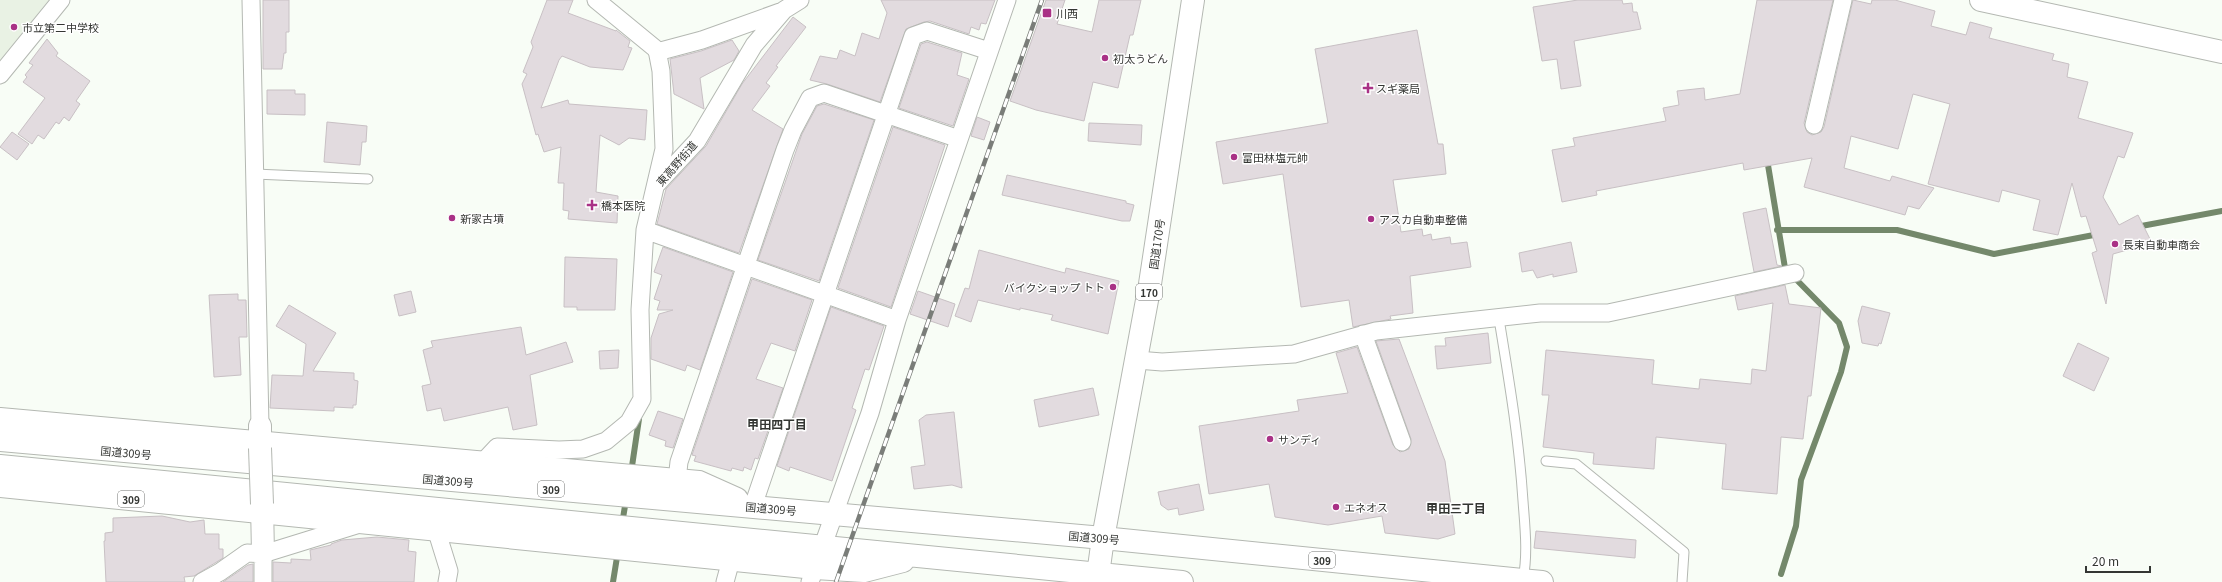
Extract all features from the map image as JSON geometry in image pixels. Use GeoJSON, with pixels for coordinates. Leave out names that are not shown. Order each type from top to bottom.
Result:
{"type":"FeatureCollection","features":[{"type":"Feature","properties":{"kind":"main road","name":"国道170号"},"geometry":{"type":"LineString","coordinates":[[1097,578],[1103,538],[1137,360],[1193,0]]}},
{"type":"Feature","properties":{"kind":"main road"},"geometry":{"type":"LineString","coordinates":[[1981,0],[2009,3],[2222,52]]}},
{"type":"Feature","properties":{"kind":"main road","name":"309"},"geometry":{"type":"LineString","coordinates":[[0,419],[260,439],[482,463],[699,482],[753,506]]}},
{"type":"Feature","properties":{"kind":"main road"},"geometry":{"type":"LineString","coordinates":[[260,439],[262,554]]}},
{"type":"Feature","properties":{"kind":"main road","name":"国道309号"},"geometry":{"type":"LineString","coordinates":[[0,440],[834,513],[1103,538],[1532,581]]}},
{"type":"Feature","properties":{"kind":"main road","name":"309"},"geometry":{"type":"LineString","coordinates":[[0,466],[920,557],[1097,578],[1182,582]]}},
{"type":"Feature","properties":{"kind":"main road","name":"309"},"geometry":{"type":"LineString","coordinates":[[0,486],[262,508],[368,522],[731,560],[813,575],[864,571],[920,557]]}},
{"type":"Feature","properties":{"kind":"street"},"geometry":{"type":"LineString","coordinates":[[0,75],[60,0]]}},
{"type":"Feature","properties":{"kind":"street"},"geometry":{"type":"LineString","coordinates":[[252,0],[260,439]]}},
{"type":"Feature","properties":{"kind":"street"},"geometry":{"type":"LineString","coordinates":[[596,0],[657,52],[661,71],[664,149],[656,186]]}},
{"type":"Feature","properties":{"kind":"street","name":"東高野街道"},"geometry":{"type":"LineString","coordinates":[[482,463],[497,447],[559,450],[583,449],[606,441],[629,422],[642,399],[640,310],[645,230],[656,186],[696,141],[754,45],[784,10],[800,0]]}},
{"type":"Feature","properties":{"kind":"street"},"geometry":{"type":"LineString","coordinates":[[813,575],[870,413],[897,320],[1007,0]]}},
{"type":"Feature","properties":{"kind":"street"},"geometry":{"type":"LineString","coordinates":[[1814,125],[1843,0]]}},
{"type":"Feature","properties":{"kind":"street"},"geometry":{"type":"LineString","coordinates":[[657,52],[715,35],[784,10]]}},
{"type":"Feature","properties":{"kind":"street"},"geometry":{"type":"LineString","coordinates":[[753,506],[913,36],[927,31],[989,51]]}},
{"type":"Feature","properties":{"kind":"street"},"geometry":{"type":"LineString","coordinates":[[677,480],[679,462],[785,150],[793,130],[810,98],[824,93],[959,139]]}},
{"type":"Feature","properties":{"kind":"street"},"geometry":{"type":"LineString","coordinates":[[645,230],[897,320]]}},
{"type":"Feature","properties":{"kind":"street"},"geometry":{"type":"LineString","coordinates":[[1137,360],[1162,362],[1294,354],[1376,331],[1499,319],[1540,313],[1608,313],[1795,273]]}},
{"type":"Feature","properties":{"kind":"street"},"geometry":{"type":"LineString","coordinates":[[1363,334],[1402,442]]}},
{"type":"Feature","properties":{"kind":"street"},"geometry":{"type":"LineString","coordinates":[[202,582],[220,572],[247,553],[262,554],[368,522]]}},
{"type":"Feature","properties":{"kind":"street"},"geometry":{"type":"LineString","coordinates":[[436,529],[449,571],[447,582]]}},
{"type":"Feature","properties":{"kind":"street"},"geometry":{"type":"LineString","coordinates":[[262,554],[263,582]]}},
{"type":"Feature","properties":{"kind":"street"},"geometry":{"type":"LineString","coordinates":[[725,582],[731,560]]}},
{"type":"Feature","properties":{"kind":"lane"},"geometry":{"type":"LineString","coordinates":[[255,174],[368,179]]}},
{"type":"Feature","properties":{"kind":"lane"},"geometry":{"type":"LineString","coordinates":[[1499,319],[1521,461],[1527,558],[1532,581]]}},
{"type":"Feature","properties":{"kind":"lane"},"geometry":{"type":"LineString","coordinates":[[1546,461],[1576,464],[1684,552],[1682,582]]}},
{"type":"Feature","properties":{"kind":"shaded area","name":"市立第二中学校"},"geometry":{"type":"Polygon","coordinates":[[[0,0],[49,0],[0,61],[0,0]]]}},
{"type":"Feature","properties":{"kind":"building"},"geometry":{"type":"Polygon","coordinates":[[[263,0],[289,0],[289,32],[286,32],[286,53],[284,53],[282,69],[263,69],[263,0]]]}},
{"type":"Feature","properties":{"kind":"building"},"geometry":{"type":"Polygon","coordinates":[[[547,0],[573,0],[568,13],[616,30],[630,41],[628,47],[632,48],[623,70],[590,67],[562,56],[559,60],[541,108],[568,100],[569,104],[647,110],[645,140],[629,138],[619,145],[600,135],[596,192],[618,196],[617,223],[568,219],[569,211],[563,210],[564,183],[558,183],[561,147],[544,152],[538,134],[536,135],[522,84],[527,74],[523,72],[533,47],[531,42],[547,0]]]}},
{"type":"Feature","properties":{"kind":"building"},"geometry":{"type":"Polygon","coordinates":[[[881,0],[995,0],[986,24],[981,23],[979,30],[971,27],[969,34],[930,21],[906,29],[880,102],[827,84],[810,80],[820,56],[837,59],[840,50],[855,56],[862,33],[879,39],[887,13],[881,0]]]}},
{"type":"Feature","properties":{"kind":"building"},"geometry":{"type":"Polygon","coordinates":[[[1046,0],[1065,0],[1057,24],[1092,32],[1099,0],[1141,0],[1133,35],[1130,35],[1118,88],[1093,82],[1084,121],[1036,110],[1010,101],[1046,0]]]}},
{"type":"Feature","properties":{"kind":"building"},"geometry":{"type":"Polygon","coordinates":[[[1578,0],[1622,0],[1623,4],[1632,3],[1633,12],[1637,12],[1641,29],[1574,41],[1581,86],[1561,89],[1557,59],[1542,61],[1533,7],[1578,0]]]}},
{"type":"Feature","properties":{"kind":"building"},"geometry":{"type":"Polygon","coordinates":[[[1757,0],[1833,0],[1804,123],[1807,132],[1812,135],[1821,132],[1824,127],[1853,0],[1871,4],[1872,0],[1895,0],[1935,11],[1931,26],[1966,35],[1970,22],[1992,28],[1989,38],[2054,54],[2052,60],[2069,64],[2067,77],[2088,82],[2078,118],[2133,133],[2124,158],[2118,156],[2103,197],[2119,225],[2138,215],[2152,243],[2113,254],[2106,304],[2092,253],[2097,251],[2086,216],[2081,217],[2072,183],[2058,235],[2033,230],[2040,200],[2002,190],[1999,202],[1928,184],[1950,104],[1913,94],[1898,149],[1851,136],[1844,168],[1890,181],[1892,176],[1934,188],[1919,209],[1908,206],[1905,215],[1804,187],[1812,158],[1744,170],[1743,163],[1596,191],[1597,195],[1562,202],[1552,150],[1575,146],[1573,138],[1666,121],[1663,108],[1679,105],[1677,91],[1704,88],[1705,100],[1740,94],[1757,0]]]}},
{"type":"Feature","properties":{"kind":"building"},"geometry":{"type":"Polygon","coordinates":[[[793,17],[806,27],[776,66],[778,67],[766,83],[770,86],[752,110],[783,129],[739,253],[657,224],[666,189],[706,146],[742,84],[793,17]]]}},
{"type":"Feature","properties":{"kind":"building"},"geometry":{"type":"Polygon","coordinates":[[[1417,30],[1438,144],[1443,144],[1446,174],[1393,180],[1401,232],[1422,229],[1423,236],[1431,234],[1432,240],[1450,237],[1451,244],[1467,242],[1471,267],[1410,276],[1413,313],[1390,316],[1391,319],[1353,327],[1349,300],[1301,307],[1283,174],[1223,184],[1216,142],[1328,123],[1315,49],[1417,30]]]}},
{"type":"Feature","properties":{"kind":"building"},"geometry":{"type":"Polygon","coordinates":[[[47,39],[58,53],[56,56],[90,81],[76,101],[80,104],[69,121],[64,117],[59,124],[56,122],[44,139],[38,135],[32,144],[18,134],[45,98],[23,82],[27,77],[25,75],[33,65],[29,63],[47,39]]]}},
{"type":"Feature","properties":{"kind":"building"},"geometry":{"type":"Polygon","coordinates":[[[732,40],[739,51],[734,60],[700,78],[704,109],[674,94],[670,59],[701,51],[732,40]]]}},
{"type":"Feature","properties":{"kind":"building"},"geometry":{"type":"Polygon","coordinates":[[[927,42],[962,53],[957,75],[969,79],[953,126],[899,108],[921,44],[927,42]]]}},
{"type":"Feature","properties":{"kind":"building"},"geometry":{"type":"Polygon","coordinates":[[[267,90],[295,90],[295,94],[305,94],[305,115],[267,114],[267,90]]]}},
{"type":"Feature","properties":{"kind":"building"},"geometry":{"type":"Polygon","coordinates":[[[824,104],[874,120],[819,281],[758,260],[802,134],[817,106],[824,104]]]}},
{"type":"Feature","properties":{"kind":"building"},"geometry":{"type":"Polygon","coordinates":[[[977,117],[990,122],[984,140],[971,136],[977,117]]]}},
{"type":"Feature","properties":{"kind":"building"},"geometry":{"type":"Polygon","coordinates":[[[327,122],[367,126],[366,142],[362,142],[360,165],[324,162],[327,122]]]}},
{"type":"Feature","properties":{"kind":"building"},"geometry":{"type":"Polygon","coordinates":[[[1089,123],[1142,125],[1141,145],[1088,141],[1089,123]]]}},
{"type":"Feature","properties":{"kind":"building"},"geometry":{"type":"Polygon","coordinates":[[[893,127],[945,145],[891,307],[838,288],[893,127]]]}},
{"type":"Feature","properties":{"kind":"building"},"geometry":{"type":"Polygon","coordinates":[[[12,132],[29,144],[17,160],[0,147],[12,132]]]}},
{"type":"Feature","properties":{"kind":"building"},"geometry":{"type":"Polygon","coordinates":[[[1007,175],[1126,201],[1126,203],[1134,205],[1130,221],[1122,221],[1002,195],[1007,175]]]}},
{"type":"Feature","properties":{"kind":"building"},"geometry":{"type":"Polygon","coordinates":[[[1766,208],[1777,265],[1782,266],[1754,272],[1743,213],[1766,208]]]}},
{"type":"Feature","properties":{"kind":"building"},"geometry":{"type":"Polygon","coordinates":[[[1571,242],[1577,272],[1553,277],[1553,274],[1537,278],[1533,270],[1522,272],[1519,253],[1571,242]]]}},
{"type":"Feature","properties":{"kind":"building"},"geometry":{"type":"Polygon","coordinates":[[[663,247],[733,272],[700,370],[687,365],[685,371],[651,359],[651,338],[659,314],[673,310],[657,310],[660,301],[654,299],[662,275],[654,272],[663,247]]]}},
{"type":"Feature","properties":{"kind":"building"},"geometry":{"type":"Polygon","coordinates":[[[979,250],[1065,273],[1066,268],[1119,281],[1108,334],[1051,320],[1053,315],[1020,308],[1020,310],[978,300],[971,322],[955,316],[965,288],[969,289],[979,250]]]}},
{"type":"Feature","properties":{"kind":"building"},"geometry":{"type":"Polygon","coordinates":[[[565,257],[617,259],[615,310],[577,310],[577,307],[564,307],[565,257]]]}},
{"type":"Feature","properties":{"kind":"building"},"geometry":{"type":"Polygon","coordinates":[[[752,279],[812,300],[795,351],[771,343],[756,379],[783,388],[758,459],[755,458],[751,470],[744,467],[743,471],[732,468],[731,471],[694,461],[696,456],[692,455],[752,279]]]}},
{"type":"Feature","properties":{"kind":"building"},"geometry":{"type":"Polygon","coordinates":[[[1785,285],[1789,304],[1821,308],[1811,396],[1808,396],[1803,439],[1781,437],[1777,494],[1722,489],[1726,444],[1656,437],[1654,469],[1593,464],[1594,453],[1543,447],[1549,395],[1542,395],[1546,350],[1654,360],[1652,384],[1699,389],[1700,379],[1751,384],[1752,369],[1766,371],[1773,303],[1738,310],[1735,296],[1785,285]]]}},
{"type":"Feature","properties":{"kind":"building"},"geometry":{"type":"Polygon","coordinates":[[[411,291],[416,312],[399,316],[394,295],[411,291]]]}},
{"type":"Feature","properties":{"kind":"building"},"geometry":{"type":"Polygon","coordinates":[[[918,291],[955,304],[948,327],[910,314],[918,291]]]}},
{"type":"Feature","properties":{"kind":"building"},"geometry":{"type":"Polygon","coordinates":[[[238,294],[238,300],[246,300],[247,337],[239,337],[241,375],[214,377],[209,295],[238,294]]]}},
{"type":"Feature","properties":{"kind":"building"},"geometry":{"type":"Polygon","coordinates":[[[289,305],[336,333],[313,371],[354,373],[354,380],[358,381],[356,405],[353,405],[353,408],[334,407],[334,411],[270,408],[272,375],[303,376],[306,344],[276,326],[289,305]]]}},
{"type":"Feature","properties":{"kind":"building"},"geometry":{"type":"Polygon","coordinates":[[[1862,306],[1890,313],[1881,344],[1879,343],[1878,346],[1862,343],[1858,321],[1862,306]]]}},
{"type":"Feature","properties":{"kind":"building"},"geometry":{"type":"Polygon","coordinates":[[[831,307],[884,326],[869,370],[865,369],[852,408],[856,410],[832,481],[790,467],[789,471],[777,466],[831,307]]]}},
{"type":"Feature","properties":{"kind":"building"},"geometry":{"type":"Polygon","coordinates":[[[521,327],[526,355],[566,342],[573,362],[530,375],[537,425],[513,430],[508,407],[444,421],[441,408],[427,411],[422,386],[431,384],[423,350],[433,347],[431,341],[521,327]]]}},
{"type":"Feature","properties":{"kind":"building"},"geometry":{"type":"Polygon","coordinates":[[[1488,333],[1491,363],[1437,369],[1435,346],[1446,346],[1445,338],[1488,333]]]}},
{"type":"Feature","properties":{"kind":"building"},"geometry":{"type":"Polygon","coordinates":[[[1399,339],[1445,461],[1455,534],[1438,539],[1385,533],[1382,516],[1328,525],[1275,517],[1269,484],[1209,494],[1199,426],[1299,411],[1297,400],[1348,393],[1336,353],[1357,347],[1393,445],[1400,452],[1409,449],[1411,439],[1376,341],[1399,339]]]}},
{"type":"Feature","properties":{"kind":"building"},"geometry":{"type":"Polygon","coordinates":[[[2078,343],[2109,358],[2094,391],[2063,376],[2078,343]]]}},
{"type":"Feature","properties":{"kind":"building"},"geometry":{"type":"Polygon","coordinates":[[[619,350],[618,368],[600,369],[599,351],[619,350]]]}},
{"type":"Feature","properties":{"kind":"building"},"geometry":{"type":"Polygon","coordinates":[[[1093,388],[1099,415],[1039,427],[1034,400],[1093,388]]]}},
{"type":"Feature","properties":{"kind":"building"},"geometry":{"type":"Polygon","coordinates":[[[658,411],[683,419],[673,448],[665,446],[666,441],[649,435],[658,411]]]}},
{"type":"Feature","properties":{"kind":"building"},"geometry":{"type":"Polygon","coordinates":[[[954,412],[962,488],[952,485],[914,489],[911,467],[925,465],[919,420],[926,415],[954,412]]]}},
{"type":"Feature","properties":{"kind":"building"},"geometry":{"type":"Polygon","coordinates":[[[1199,484],[1204,510],[1179,515],[1178,508],[1168,510],[1161,505],[1158,492],[1199,484]]]}},
{"type":"Feature","properties":{"kind":"building"},"geometry":{"type":"Polygon","coordinates":[[[162,516],[190,522],[204,520],[205,534],[219,534],[219,549],[223,549],[223,558],[194,576],[184,577],[185,582],[106,582],[104,541],[105,533],[113,532],[113,518],[162,516]]]}},
{"type":"Feature","properties":{"kind":"building"},"geometry":{"type":"Polygon","coordinates":[[[1536,531],[1636,540],[1635,558],[1534,548],[1536,531]]]}},
{"type":"Feature","properties":{"kind":"building"},"geometry":{"type":"Polygon","coordinates":[[[377,537],[409,540],[408,551],[416,552],[414,582],[273,582],[273,562],[291,563],[291,559],[311,560],[310,550],[331,545],[342,540],[377,537]]]}},
{"type":"Feature","properties":{"kind":"building"},"geometry":{"type":"Polygon","coordinates":[[[253,564],[253,582],[223,582],[248,565],[253,564]]]}},
{"type":"Feature","properties":{"kind":"waterway"},"geometry":{"type":"LineString","coordinates":[[1767,159],[1785,268],[1839,323],[1847,347],[1841,372],[1801,480],[1796,526],[1781,574]]}},
{"type":"Feature","properties":{"kind":"waterway"},"geometry":{"type":"LineString","coordinates":[[2136,227],[2222,211]]}},
{"type":"Feature","properties":{"kind":"waterway"},"geometry":{"type":"LineString","coordinates":[[1777,230],[1897,230],[1994,254],[2099,234]]}},
{"type":"Feature","properties":{"kind":"waterway"},"geometry":{"type":"LineString","coordinates":[[631,473],[639,419]]}},
{"type":"Feature","properties":{"kind":"waterway"},"geometry":{"type":"LineString","coordinates":[[622,524],[626,500]]}},
{"type":"Feature","properties":{"kind":"waterway"},"geometry":{"type":"LineString","coordinates":[[613,582],[618,551]]}},
{"type":"Feature","properties":{"kind":"railway"},"geometry":{"type":"LineString","coordinates":[[836,582],[1042,0]]}},
{"type":"Feature","properties":{"kind":"place","name":"川西"},"geometry":{"type":"Point","coordinates":[1047,13]}},
{"type":"Feature","properties":{"kind":"place","name":"市立第二中学校"},"geometry":{"type":"Point","coordinates":[14,27]}},
{"type":"Feature","properties":{"kind":"place","name":"初太うどん"},"geometry":{"type":"Point","coordinates":[1105,58]}},
{"type":"Feature","properties":{"kind":"place","name":"スギ薬局"},"geometry":{"type":"Point","coordinates":[1368,88]}},
{"type":"Feature","properties":{"kind":"place","name":"富田林塩元帥"},"geometry":{"type":"Point","coordinates":[1234,157]}},
{"type":"Feature","properties":{"kind":"place","name":"橋本医院"},"geometry":{"type":"Point","coordinates":[592,205]}},
{"type":"Feature","properties":{"kind":"place","name":"新家古墳"},"geometry":{"type":"Point","coordinates":[452,218]}},
{"type":"Feature","properties":{"kind":"place","name":"アスカ自動車整備"},"geometry":{"type":"Point","coordinates":[1371,219]}},
{"type":"Feature","properties":{"kind":"place","name":"長束自動車商会"},"geometry":{"type":"Point","coordinates":[2115,244]}},
{"type":"Feature","properties":{"kind":"place","name":"バイクショップ トト"},"geometry":{"type":"Point","coordinates":[1113,287]}},
{"type":"Feature","properties":{"kind":"place","name":"サンディ"},"geometry":{"type":"Point","coordinates":[1270,439]}},
{"type":"Feature","properties":{"kind":"place","name":"エネオス"},"geometry":{"type":"Point","coordinates":[1336,507]}},
{"type":"Feature","properties":{"kind":"district","name":"甲田四丁目"},"geometry":{"type":"Point","coordinates":[777,423]}},
{"type":"Feature","properties":{"kind":"district","name":"甲田三丁目"},"geometry":{"type":"Point","coordinates":[1456,507]}}]}
